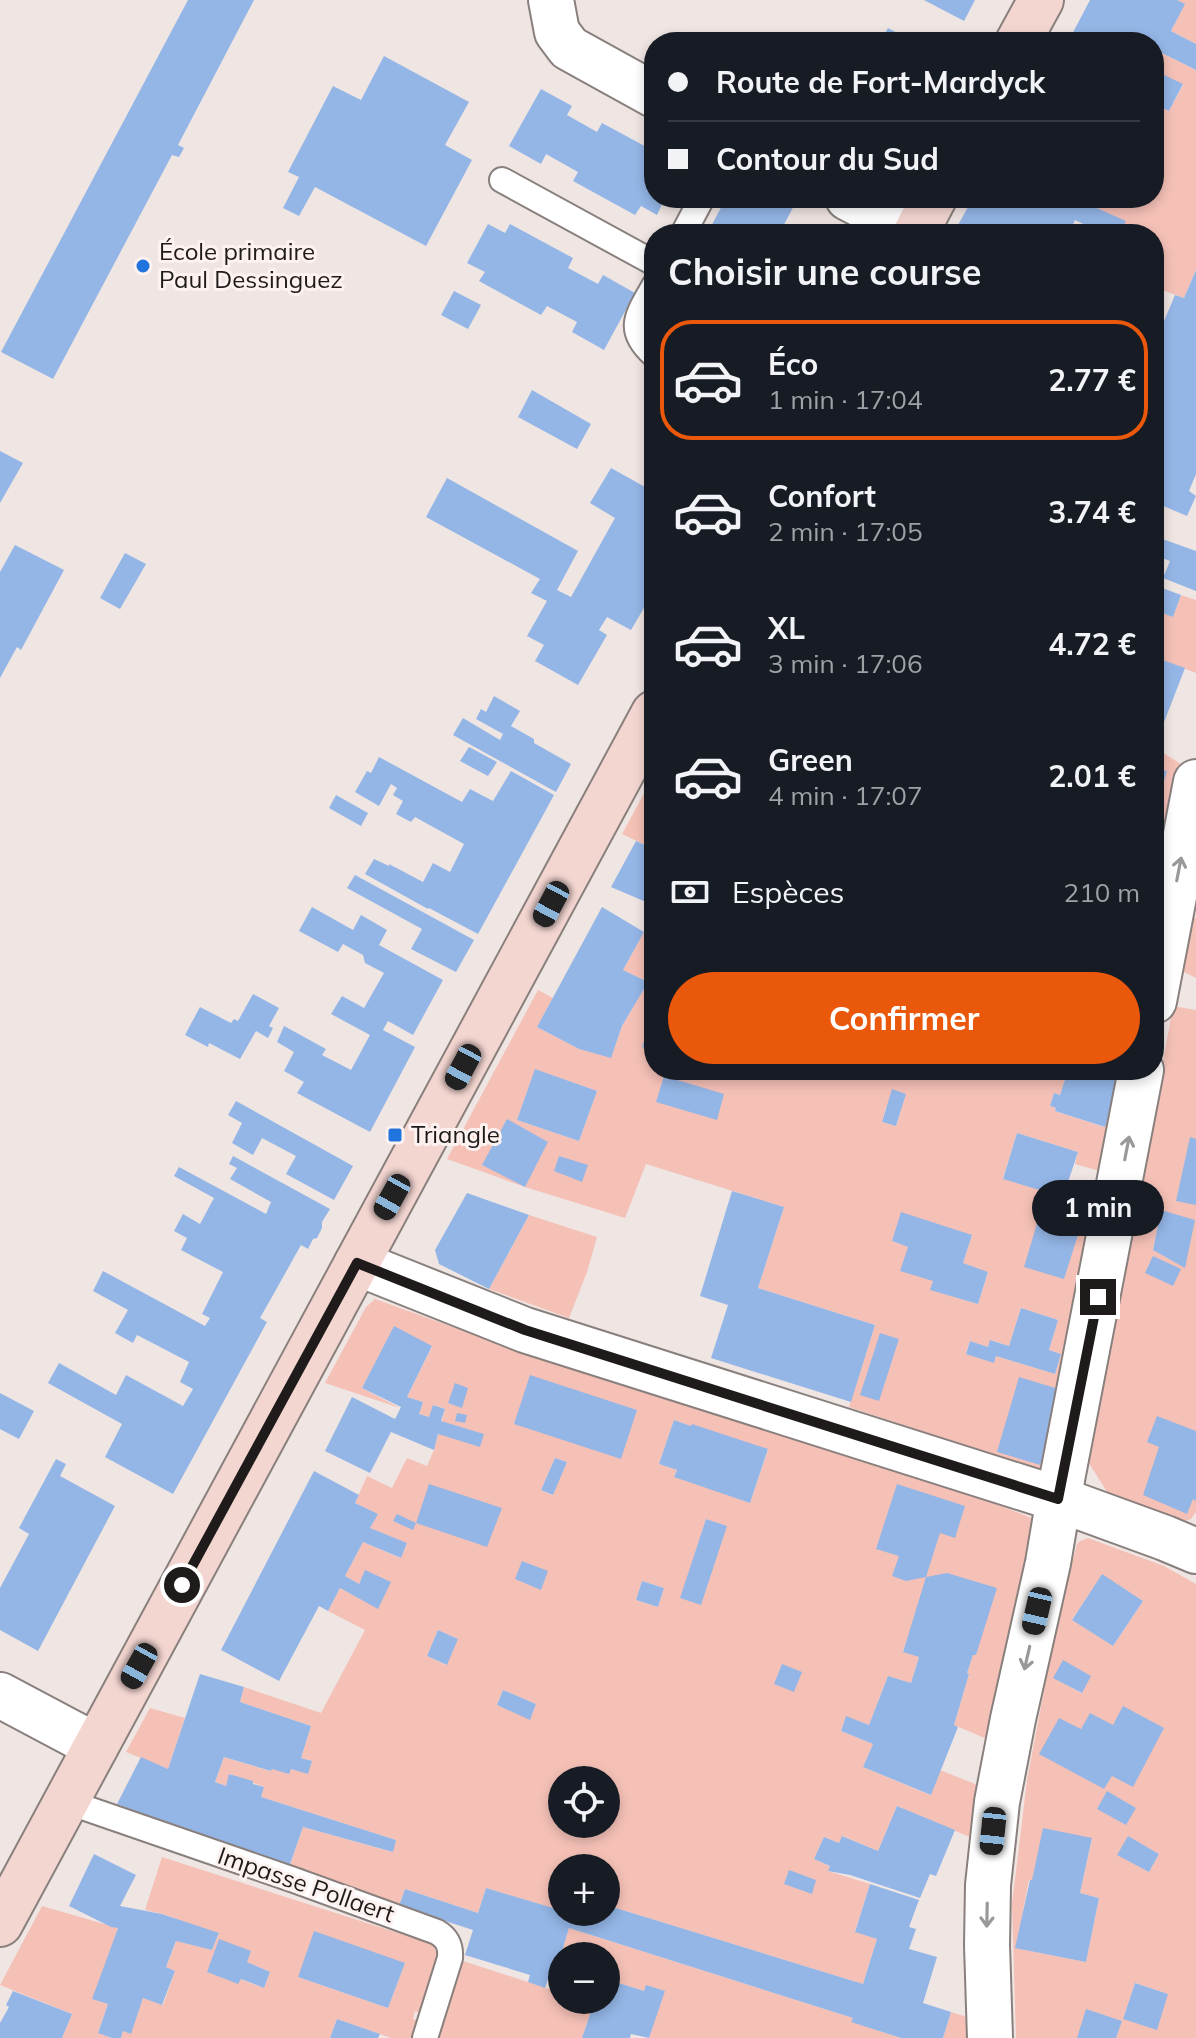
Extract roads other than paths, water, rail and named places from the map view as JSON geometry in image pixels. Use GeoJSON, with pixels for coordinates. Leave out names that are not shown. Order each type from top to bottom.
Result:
{"type":"FeatureCollection","features":[{"type":"Feature","properties":{"kind":"main road"},"geometry":{"type":"LineString","coordinates":[[1023,32],[1041,0]]}},
{"type":"Feature","properties":{"kind":"main road"},"geometry":{"type":"LineString","coordinates":[[0,1924],[644,732]]}},
{"type":"Feature","properties":{"kind":"street"},"geometry":{"type":"LineString","coordinates":[[551,0],[557,32],[569,48],[644,89]]}},
{"type":"Feature","properties":{"kind":"street"},"geometry":{"type":"LineString","coordinates":[[867,208],[896,224]]}},
{"type":"Feature","properties":{"kind":"street"},"geometry":{"type":"LineString","coordinates":[[1164,949],[1196,782]]}},
{"type":"Feature","properties":{"kind":"street"},"geometry":{"type":"LineString","coordinates":[[990,2038],[988,1885],[995,1817],[1048,1563],[1139,1080]]}},
{"type":"Feature","properties":{"kind":"street"},"geometry":{"type":"LineString","coordinates":[[357,1263],[525,1330],[1058,1499],[1196,1551]]}},
{"type":"Feature","properties":{"kind":"street"},"geometry":{"type":"LineString","coordinates":[[0,1695],[96,1746]]}},
{"type":"Feature","properties":{"kind":"lane"},"geometry":{"type":"LineString","coordinates":[[502,180],[644,258]]}},
{"type":"Feature","properties":{"kind":"lane"},"geometry":{"type":"LineString","coordinates":[[644,307],[636,323],[636,332],[644,344]]}},
{"type":"Feature","properties":{"kind":"lane","name":"Impasse Pollaert"},"geometry":{"type":"LineString","coordinates":[[65,1801],[294,1880],[444,1936],[451,1949],[450,1958],[425,2038]]}},
{"type":"Feature","properties":{"kind":"place","name":"École primaire Paul Dessinguez"},"geometry":{"type":"Point","coordinates":[143,266]}},
{"type":"Feature","properties":{"kind":"place","name":"Triangle"},"geometry":{"type":"Point","coordinates":[395,1135]}}]}
